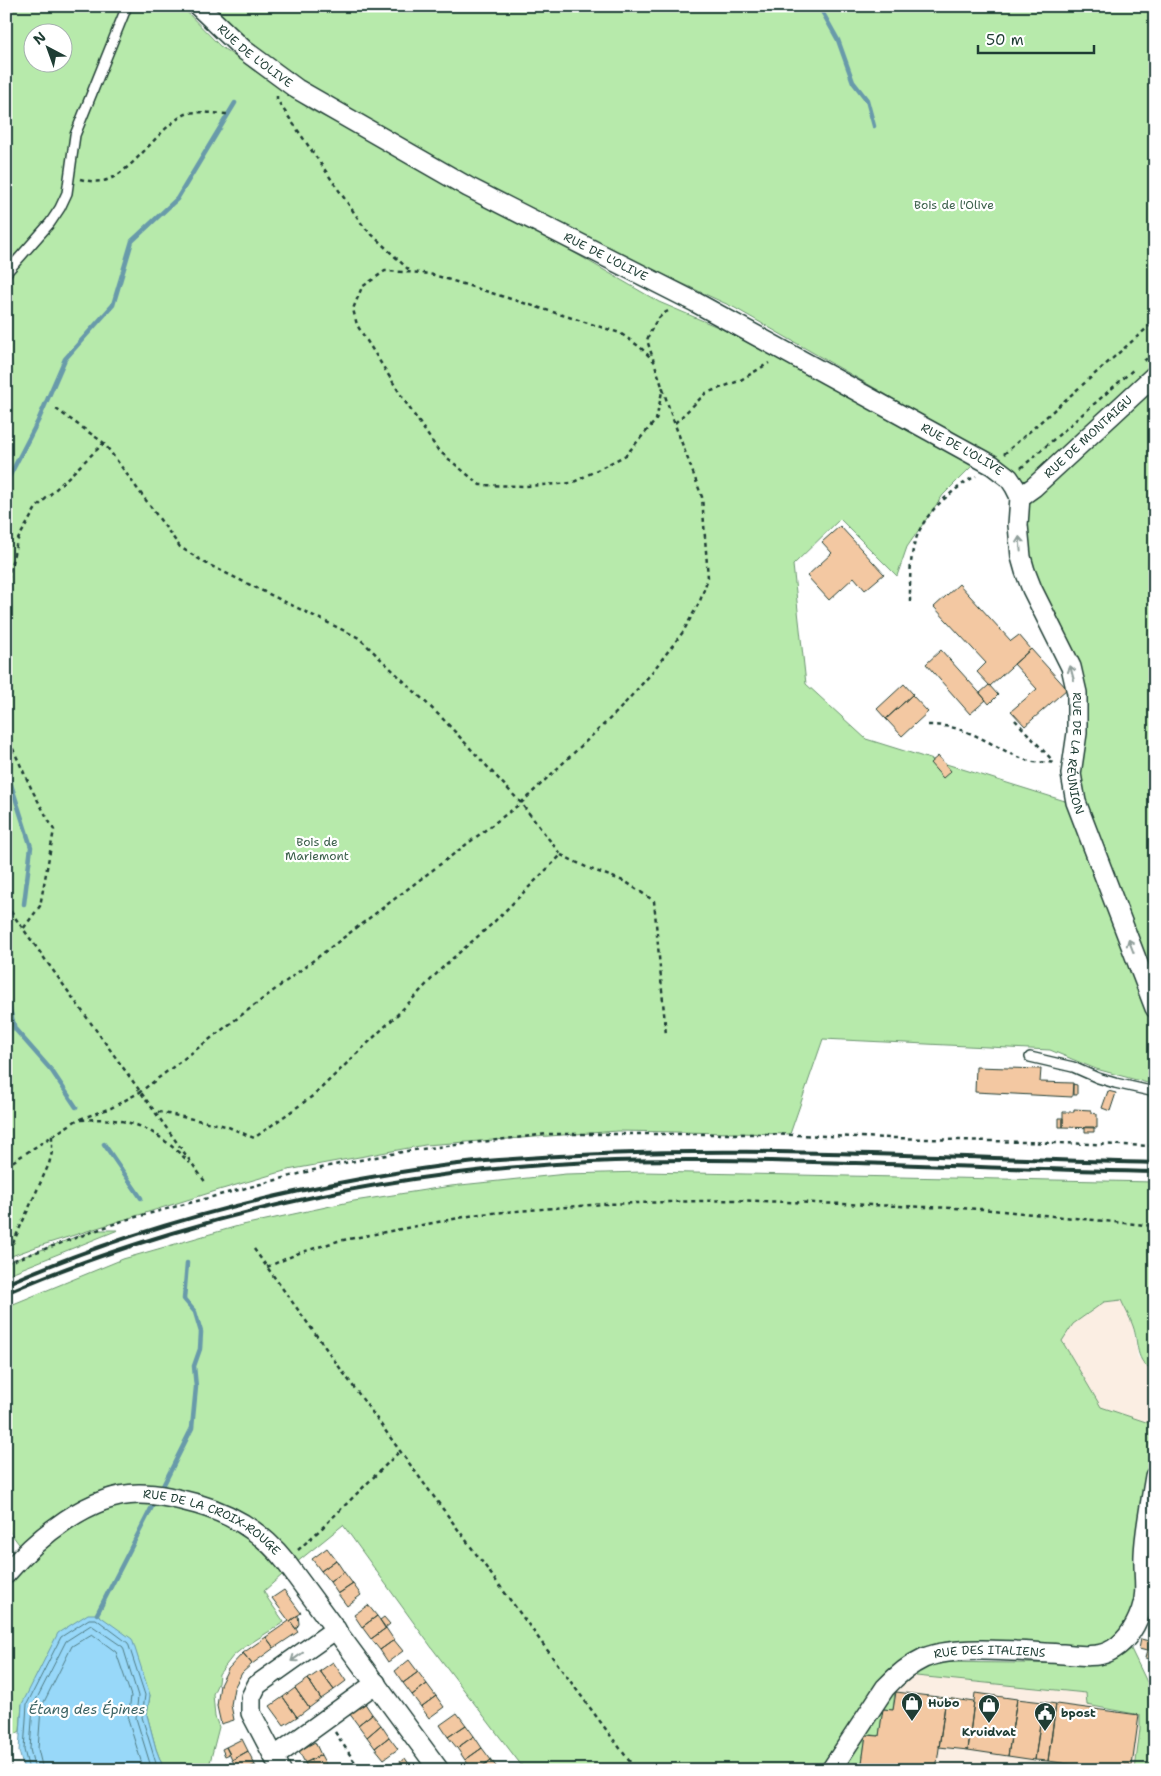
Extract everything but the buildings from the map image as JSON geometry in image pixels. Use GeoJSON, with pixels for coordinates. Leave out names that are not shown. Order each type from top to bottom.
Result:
{"type":"FeatureCollection","features":[{"type":"Feature","properties":{"kind":"street","name":"RUE DE L'OLIVE"},"geometry":{"type":"LineString","coordinates":[[198,6],[244,50],[297,89],[468,187],[695,302],[1001,472],[1016,487],[1020,498]]}},
{"type":"Feature","properties":{"kind":"street","name":"RUE DE MONTAIGU"},"geometry":{"type":"LineString","coordinates":[[1020,498],[1155,375]]}},
{"type":"Feature","properties":{"kind":"street","name":"RUE DE LA RÉUNION"},"geometry":{"type":"LineString","coordinates":[[1020,498],[1018,525],[1021,557],[1025,571],[1071,667],[1077,693],[1077,733],[1071,774],[1076,802],[1155,1008]]}},
{"type":"Feature","properties":{"kind":"street"},"geometry":{"type":"LineString","coordinates":[[1150,1572],[1144,1555],[1155,1476]]}},
{"type":"Feature","properties":{"kind":"street","name":"RUE DE LA CROIX-ROUGE"},"geometry":{"type":"LineString","coordinates":[[6,1574],[25,1552],[63,1522],[101,1502],[121,1496],[139,1494],[158,1496],[215,1509],[234,1518],[265,1538],[285,1560],[439,1770]]}},
{"type":"Feature","properties":{"kind":"street","name":"RUE DES ITALIENS"},"geometry":{"type":"LineString","coordinates":[[831,1770],[885,1688],[896,1676],[923,1658],[937,1654],[972,1650],[1089,1655],[1108,1652],[1131,1633],[1142,1611],[1150,1572]]}},
{"type":"Feature","properties":{"kind":"street"},"geometry":{"type":"LineString","coordinates":[[336,1629],[258,1685],[251,1697],[251,1713],[278,1763],[326,1719],[376,1683]]}},
{"type":"Feature","properties":{"kind":"lane"},"geometry":{"type":"LineString","coordinates":[[6,273],[50,223],[67,193],[75,135],[127,6]]}},
{"type":"Feature","properties":{"kind":"lane"},"geometry":{"type":"LineString","coordinates":[[1030,1057],[1073,1067],[1115,1083],[1155,1092]]}},
{"type":"Feature","properties":{"kind":"path"},"geometry":{"type":"LineString","coordinates":[[277,75],[277,100],[304,141],[364,227],[411,272]]}},
{"type":"Feature","properties":{"kind":"path"},"geometry":{"type":"LineString","coordinates":[[69,176],[90,182],[104,181],[120,173],[175,120],[188,113],[228,114]]}},
{"type":"Feature","properties":{"kind":"path"},"geometry":{"type":"LineString","coordinates":[[655,363],[640,347],[620,333],[434,275],[385,271],[362,287],[354,309],[357,325],[438,450],[480,485],[572,484],[626,455],[656,420],[663,386]]}},
{"type":"Feature","properties":{"kind":"path"},"geometry":{"type":"LineString","coordinates":[[6,1166],[77,1120],[111,1108],[140,1092],[521,803],[618,711],[649,676],[683,632],[700,601],[708,578],[702,497],[647,340],[654,323],[667,311],[695,302]]}},
{"type":"Feature","properties":{"kind":"path"},"geometry":{"type":"LineString","coordinates":[[1001,472],[1155,321]]}},
{"type":"Feature","properties":{"kind":"path"},"geometry":{"type":"LineString","coordinates":[[910,602],[910,563],[915,540],[922,523],[939,504],[960,485],[981,474],[1001,472],[1155,351]]}},
{"type":"Feature","properties":{"kind":"path"},"geometry":{"type":"LineString","coordinates":[[675,423],[706,392],[739,381],[787,352]]}},
{"type":"Feature","properties":{"kind":"path"},"geometry":{"type":"LineString","coordinates":[[56,409],[104,443],[180,547],[207,564],[359,638],[443,719],[521,803],[562,855],[588,868],[626,882],[654,901],[666,1034]]}},
{"type":"Feature","properties":{"kind":"path"},"geometry":{"type":"LineString","coordinates":[[6,587],[17,541],[36,508],[104,443]]}},
{"type":"Feature","properties":{"kind":"path"},"geometry":{"type":"LineString","coordinates":[[1016,720],[1054,762],[1071,774]]}},
{"type":"Feature","properties":{"kind":"path"},"geometry":{"type":"LineString","coordinates":[[928,725],[959,728],[1029,761],[1054,762]]}},
{"type":"Feature","properties":{"kind":"path"},"geometry":{"type":"LineString","coordinates":[[6,734],[32,790],[54,830],[40,906],[23,929]]}},
{"type":"Feature","properties":{"kind":"path"},"geometry":{"type":"LineString","coordinates":[[154,1111],[226,1126],[254,1138],[314,1095],[400,1012],[445,965],[492,924],[562,855]]}},
{"type":"Feature","properties":{"kind":"path"},"geometry":{"type":"LineString","coordinates":[[6,905],[206,1183]]}},
{"type":"Feature","properties":{"kind":"path"},"geometry":{"type":"LineString","coordinates":[[77,1120],[100,1119],[122,1121],[149,1130],[164,1139],[195,1168]]}},
{"type":"Feature","properties":{"kind":"path"},"geometry":{"type":"LineString","coordinates":[[6,1263],[125,1220],[248,1186],[372,1156],[548,1134],[762,1134],[1155,1146]]}},
{"type":"Feature","properties":{"kind":"path"},"geometry":{"type":"LineString","coordinates":[[6,1258],[49,1164],[52,1152],[52,1135]]}},
{"type":"Feature","properties":{"kind":"path"},"geometry":{"type":"LineString","coordinates":[[267,1267],[299,1253],[338,1241],[480,1214],[604,1204],[732,1200],[982,1209],[1155,1226]]}},
{"type":"Feature","properties":{"kind":"path"},"geometry":{"type":"LineString","coordinates":[[254,1249],[400,1451],[636,1770]]}},
{"type":"Feature","properties":{"kind":"path"},"geometry":{"type":"LineString","coordinates":[[285,1560],[322,1528],[400,1451]]}},
{"type":"Feature","properties":{"kind":"path"},"geometry":{"type":"LineString","coordinates":[[326,1719],[360,1770]]}},
{"type":"Feature","properties":{"kind":"path"},"geometry":{"type":"LineString","coordinates":[[6,1750],[12,1770]]}},
{"type":"Feature","properties":{"kind":"shaded area"},"geometry":{"type":"Polygon","coordinates":[[[1121,1300],[1133,1326],[1138,1357],[1152,1370],[1155,1370],[1155,1425],[1101,1407],[1062,1341],[1073,1324],[1104,1302],[1121,1300]]]}},
{"type":"Feature","properties":{"kind":"shaded area"},"geometry":{"type":"Polygon","coordinates":[[[916,1676],[1086,1693],[1099,1709],[1140,1715],[1135,1770],[838,1770],[904,1677],[916,1676]]]}},
{"type":"Feature","properties":{"kind":"green space","name":"Bois de Mariemont"},"geometry":{"type":"Polygon","coordinates":[[[6,6],[181,6],[220,46],[311,110],[456,184],[659,302],[720,328],[974,464],[943,495],[907,547],[897,576],[840,519],[793,565],[806,684],[866,739],[1065,801],[1108,904],[1155,1028],[1155,1085],[1096,1069],[1050,1050],[823,1039],[790,1134],[618,1131],[425,1145],[288,1170],[36,1247],[6,1258],[6,6]]]}},
{"type":"Feature","properties":{"kind":"green space","name":"Bois de l'Olive"},"geometry":{"type":"Polygon","coordinates":[[[218,6],[1155,6],[1155,370],[1029,481],[1012,479],[985,455],[885,394],[735,308],[567,230],[391,138],[307,88],[235,34],[214,13],[218,6]]]}},
{"type":"Feature","properties":{"kind":"green space"},"geometry":{"type":"Polygon","coordinates":[[[1155,384],[1155,989],[1077,792],[1080,698],[1051,623],[1028,549],[1026,508],[1046,481],[1155,384]]]}},
{"type":"Feature","properties":{"kind":"green space"},"geometry":{"type":"Polygon","coordinates":[[[643,1172],[1155,1182],[1155,1370],[1148,1367],[1140,1358],[1135,1332],[1121,1300],[1104,1302],[1073,1324],[1062,1341],[1101,1407],[1155,1425],[1155,1476],[1145,1595],[1108,1652],[972,1650],[910,1666],[831,1770],[525,1770],[432,1648],[343,1525],[264,1591],[284,1622],[233,1656],[219,1674],[218,1683],[213,1694],[215,1717],[219,1727],[208,1770],[164,1770],[147,1715],[150,1695],[22,1704],[20,1731],[6,1740],[6,1574],[25,1552],[6,1527],[6,1307],[123,1259],[238,1226],[354,1201],[451,1186],[566,1174],[643,1172]]]}},
{"type":"Feature","properties":{"kind":"green space"},"geometry":{"type":"Polygon","coordinates":[[[94,1230],[118,1230],[6,1275],[6,1263],[94,1230]]]}},
{"type":"Feature","properties":{"kind":"green space"},"geometry":{"type":"Polygon","coordinates":[[[1131,1649],[1147,1682],[1155,1683],[1155,1770],[1135,1770],[1140,1715],[1087,1705],[1086,1693],[916,1676],[919,1670],[936,1662],[1091,1664],[1110,1661],[1131,1649]]]}},
{"type":"Feature","properties":{"kind":"green space"},"geometry":{"type":"Polygon","coordinates":[[[895,1691],[893,1710],[883,1709],[879,1736],[866,1734],[861,1770],[844,1770],[864,1733],[895,1691]]]}},
{"type":"Feature","properties":{"kind":"water","name":"Étang des Épines"},"geometry":{"type":"Polygon","coordinates":[[[88,1614],[97,1614],[132,1639],[150,1695],[147,1715],[164,1770],[24,1770],[19,1751],[22,1704],[58,1633],[88,1614]]]}},
{"type":"Feature","properties":{"kind":"waterway"},"geometry":{"type":"LineString","coordinates":[[819,6],[838,40],[853,82],[867,100],[874,126]]}},
{"type":"Feature","properties":{"kind":"waterway"},"geometry":{"type":"LineString","coordinates":[[6,483],[38,421],[65,359],[113,305],[132,241],[177,199],[235,103]]}},
{"type":"Feature","properties":{"kind":"waterway"},"geometry":{"type":"LineString","coordinates":[[6,769],[31,847],[24,904]]}},
{"type":"Feature","properties":{"kind":"waterway"},"geometry":{"type":"LineString","coordinates":[[6,945],[9,934]]}},
{"type":"Feature","properties":{"kind":"waterway"},"geometry":{"type":"LineString","coordinates":[[6,995],[15,1029],[52,1071],[76,1107]]}},
{"type":"Feature","properties":{"kind":"waterway"},"geometry":{"type":"LineString","coordinates":[[104,1144],[141,1198]]}},
{"type":"Feature","properties":{"kind":"waterway"},"geometry":{"type":"LineString","coordinates":[[161,1490],[192,1428],[196,1387],[194,1366],[200,1349],[201,1332],[195,1312],[184,1299],[187,1263]]}},
{"type":"Feature","properties":{"kind":"waterway"},"geometry":{"type":"LineString","coordinates":[[97,1614],[156,1499]]}},
{"type":"Feature","properties":{"kind":"railway"},"geometry":{"type":"LineString","coordinates":[[6,1284],[92,1250],[180,1221],[225,1209],[360,1179],[464,1163],[581,1155],[663,1152],[827,1153],[1155,1163]]}},
{"type":"Feature","properties":{"kind":"railway"},"geometry":{"type":"LineString","coordinates":[[6,1293],[109,1253],[223,1218],[275,1205],[380,1184],[486,1170],[592,1162],[691,1160],[1155,1172]]}},
{"type":"Feature","properties":{"kind":"place","name":"Hubo"},"geometry":{"type":"Point","coordinates":[912,1722]}},
{"type":"Feature","properties":{"kind":"place","name":"Kruidvat"},"geometry":{"type":"Point","coordinates":[989,1724]}},
{"type":"Feature","properties":{"kind":"place","name":"bpost"},"geometry":{"type":"Point","coordinates":[1045,1732]}}]}
